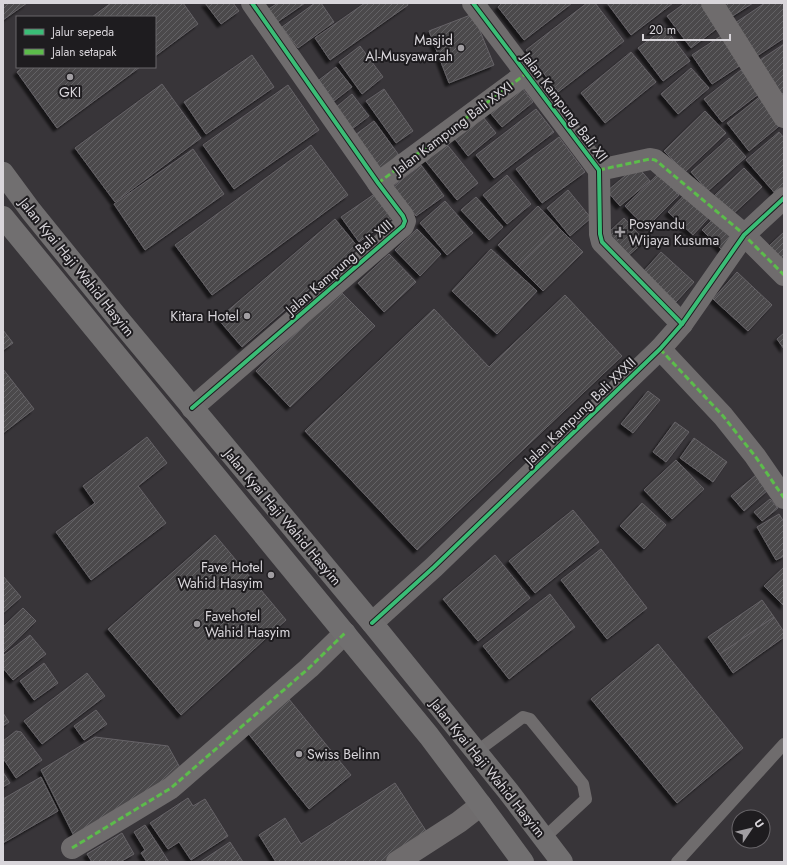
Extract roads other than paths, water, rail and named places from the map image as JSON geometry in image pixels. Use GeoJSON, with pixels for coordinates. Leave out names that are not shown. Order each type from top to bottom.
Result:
{"type":"FeatureCollection","features":[{"type":"Feature","properties":{"kind":"main road","name":"Jalan Kyai Haji Wahid Hasyim"},"geometry":{"type":"LineString","coordinates":[[3,173],[31,211],[96,292],[372,623],[508,791],[562,862]]}},
{"type":"Feature","properties":{"kind":"main road","name":"Jalan Kyai Haji Wahid Hasyim"},"geometry":{"type":"LineString","coordinates":[[5,224],[345,633],[428,736],[523,862]]}},
{"type":"Feature","properties":{"kind":"street","name":"Jalan Kampung Bali XIII"},"geometry":{"type":"LineString","coordinates":[[192,408],[403,226],[405,221],[403,216],[378,183],[252,3]]}},
{"type":"Feature","properties":{"kind":"street","name":"Jalan Kampung Bali XII"},"geometry":{"type":"LineString","coordinates":[[474,3],[599,170],[600,238],[602,242],[682,324]]}},
{"type":"Feature","properties":{"kind":"street"},"geometry":{"type":"LineString","coordinates":[[712,3],[784,117]]}},
{"type":"Feature","properties":{"kind":"street","name":"Jalan Kampung Bali XXXI"},"geometry":{"type":"LineString","coordinates":[[378,183],[527,73]]}},
{"type":"Feature","properties":{"kind":"street","name":"Jalan Kampung Bali XII"},"geometry":{"type":"LineString","coordinates":[[599,170],[650,159],[655,160],[744,235]]}},
{"type":"Feature","properties":{"kind":"street","name":"Jalan Kampung Bali XXXII"},"geometry":{"type":"LineString","coordinates":[[372,623],[434,567],[660,349],[682,324],[744,235],[784,198]]}},
{"type":"Feature","properties":{"kind":"street"},"geometry":{"type":"LineString","coordinates":[[744,235],[784,275]]}},
{"type":"Feature","properties":{"kind":"street"},"geometry":{"type":"LineString","coordinates":[[660,349],[723,416],[756,456],[784,498]]}},
{"type":"Feature","properties":{"kind":"street"},"geometry":{"type":"LineString","coordinates":[[72,848],[171,788],[309,668],[345,633]]}},
{"type":"Feature","properties":{"kind":"street"},"geometry":{"type":"LineString","coordinates":[[398,862],[459,822],[481,805]]}},
{"type":"Feature","properties":{"kind":"lane"},"geometry":{"type":"LineString","coordinates":[[476,752],[523,717],[530,719],[583,784],[586,799],[544,838]]}},
{"type":"Feature","properties":{"kind":"lane"},"geometry":{"type":"LineString","coordinates":[[677,862],[784,744]]}},
{"type":"Feature","properties":{"kind":"place","name":"Masjid Al-Musyawarah"},"geometry":{"type":"Point","coordinates":[461,48]}},
{"type":"Feature","properties":{"kind":"place","name":"GKI"},"geometry":{"type":"Point","coordinates":[70,77]}},
{"type":"Feature","properties":{"kind":"place","name":"Posyandu Wijaya Kusuma"},"geometry":{"type":"Point","coordinates":[620,232]}},
{"type":"Feature","properties":{"kind":"place","name":"Kitara Hotel"},"geometry":{"type":"Point","coordinates":[247,316]}},
{"type":"Feature","properties":{"kind":"place","name":"Fave Hotel Wahid Hasyim"},"geometry":{"type":"Point","coordinates":[271,575]}},
{"type":"Feature","properties":{"kind":"place","name":"Favehotel Wahid Hasyim"},"geometry":{"type":"Point","coordinates":[197,624]}},
{"type":"Feature","properties":{"kind":"place","name":"Swiss Belinn"},"geometry":{"type":"Point","coordinates":[299,754]}}]}
